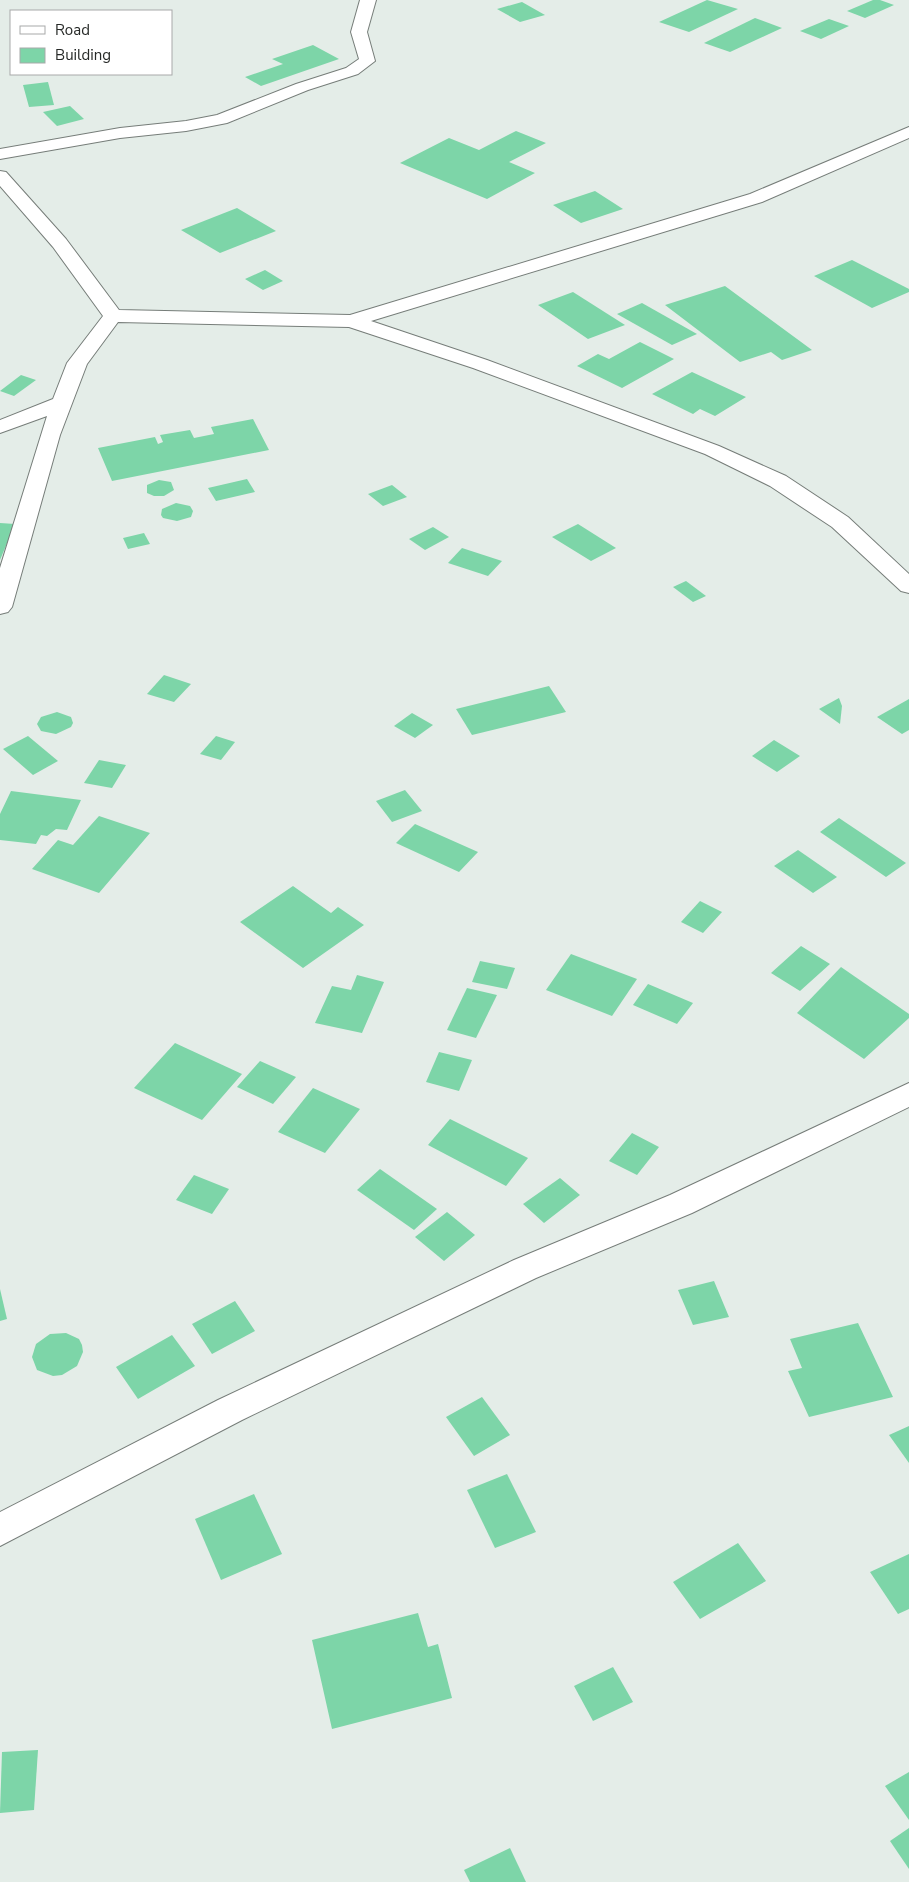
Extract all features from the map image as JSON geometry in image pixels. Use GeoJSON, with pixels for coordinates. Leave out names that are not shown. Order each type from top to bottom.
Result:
{"type":"FeatureCollection","features":[{"type":"Feature","properties":{"kind":"street"},"geometry":{"type":"LineString","coordinates":[[0,154],[120,133],[186,126],[221,119],[302,87],[352,71],[367,61],[359,32],[368,0]]}},
{"type":"Feature","properties":{"kind":"street"},"geometry":{"type":"LineString","coordinates":[[351,321],[756,198],[909,132]]}},
{"type":"Feature","properties":{"kind":"street"},"geometry":{"type":"LineString","coordinates":[[0,176],[43,222],[79,266],[113,316]]}},
{"type":"Feature","properties":{"kind":"street"},"geometry":{"type":"LineString","coordinates":[[113,316],[351,321],[480,364],[712,450],[778,481],[840,522],[909,586]]}},
{"type":"Feature","properties":{"kind":"street"},"geometry":{"type":"LineString","coordinates":[[0,607],[50,434],[77,364],[113,316]]}},
{"type":"Feature","properties":{"kind":"street"},"geometry":{"type":"LineString","coordinates":[[0,427],[62,403]]}},
{"type":"Feature","properties":{"kind":"street"},"geometry":{"type":"LineString","coordinates":[[0,1530],[230,1410],[525,1269],[682,1204],[909,1094]]}},
{"type":"Feature","properties":{"kind":"building"},"geometry":{"type":"Polygon","coordinates":[[[707,0],[738,9],[689,32],[659,22],[707,0]]]}},
{"type":"Feature","properties":{"kind":"building"},"geometry":{"type":"Polygon","coordinates":[[[873,0],[880,0],[894,5],[865,18],[847,11],[873,0]]]}},
{"type":"Feature","properties":{"kind":"building"},"geometry":{"type":"Polygon","coordinates":[[[522,2],[545,15],[520,22],[497,9],[522,2]]]}},
{"type":"Feature","properties":{"kind":"building"},"geometry":{"type":"Polygon","coordinates":[[[755,18],[782,28],[730,52],[704,43],[755,18]]]}},
{"type":"Feature","properties":{"kind":"building"},"geometry":{"type":"Polygon","coordinates":[[[829,19],[849,26],[821,39],[800,31],[829,19]]]}},
{"type":"Feature","properties":{"kind":"building"},"geometry":{"type":"Polygon","coordinates":[[[313,45],[339,59],[261,86],[245,77],[283,64],[272,59],[313,45]]]}},
{"type":"Feature","properties":{"kind":"building"},"geometry":{"type":"Polygon","coordinates":[[[48,82],[54,105],[29,107],[23,85],[48,82]]]}},
{"type":"Feature","properties":{"kind":"building"},"geometry":{"type":"Polygon","coordinates":[[[70,106],[84,119],[57,126],[43,112],[70,106]]]}},
{"type":"Feature","properties":{"kind":"building"},"geometry":{"type":"Polygon","coordinates":[[[516,131],[546,143],[509,162],[535,173],[487,199],[400,163],[449,138],[479,150],[516,131]]]}},
{"type":"Feature","properties":{"kind":"building"},"geometry":{"type":"Polygon","coordinates":[[[595,191],[623,209],[581,223],[553,205],[595,191]]]}},
{"type":"Feature","properties":{"kind":"building"},"geometry":{"type":"Polygon","coordinates":[[[237,208],[276,231],[220,253],[181,230],[237,208]]]}},
{"type":"Feature","properties":{"kind":"building"},"geometry":{"type":"Polygon","coordinates":[[[852,260],[909,289],[909,292],[872,308],[814,276],[852,260]]]}},
{"type":"Feature","properties":{"kind":"building"},"geometry":{"type":"Polygon","coordinates":[[[265,270],[283,281],[263,290],[245,279],[265,270]]]}},
{"type":"Feature","properties":{"kind":"building"},"geometry":{"type":"Polygon","coordinates":[[[725,286],[812,350],[782,360],[771,352],[740,362],[665,305],[725,286]]]}},
{"type":"Feature","properties":{"kind":"building"},"geometry":{"type":"Polygon","coordinates":[[[573,292],[625,325],[588,339],[538,305],[573,292]]]}},
{"type":"Feature","properties":{"kind":"building"},"geometry":{"type":"Polygon","coordinates":[[[642,303],[697,334],[672,345],[617,314],[642,303]]]}},
{"type":"Feature","properties":{"kind":"building"},"geometry":{"type":"Polygon","coordinates":[[[640,342],[674,359],[622,388],[577,366],[598,354],[609,359],[640,342]]]}},
{"type":"Feature","properties":{"kind":"building"},"geometry":{"type":"Polygon","coordinates":[[[692,372],[746,397],[715,416],[700,409],[693,414],[652,394],[692,372]]]}},
{"type":"Feature","properties":{"kind":"building"},"geometry":{"type":"Polygon","coordinates":[[[21,375],[36,380],[14,396],[0,391],[21,375]]]}},
{"type":"Feature","properties":{"kind":"building"},"geometry":{"type":"Polygon","coordinates":[[[253,419],[269,450],[112,481],[98,448],[155,437],[158,444],[163,442],[160,435],[190,430],[194,438],[214,434],[211,427],[253,419]]]}},
{"type":"Feature","properties":{"kind":"building"},"geometry":{"type":"Polygon","coordinates":[[[247,479],[255,492],[216,501],[208,488],[247,479]]]}},
{"type":"Feature","properties":{"kind":"building"},"geometry":{"type":"Polygon","coordinates":[[[159,480],[171,482],[174,490],[164,496],[154,496],[147,493],[147,485],[159,480]]]}},
{"type":"Feature","properties":{"kind":"building"},"geometry":{"type":"Polygon","coordinates":[[[392,485],[407,497],[383,506],[368,494],[392,485]]]}},
{"type":"Feature","properties":{"kind":"building"},"geometry":{"type":"Polygon","coordinates":[[[176,503],[190,506],[193,511],[191,517],[177,521],[163,518],[161,515],[162,509],[176,503]]]}},
{"type":"Feature","properties":{"kind":"building"},"geometry":{"type":"Polygon","coordinates":[[[0,523],[15,524],[0,560],[0,523]]]}},
{"type":"Feature","properties":{"kind":"building"},"geometry":{"type":"Polygon","coordinates":[[[578,524],[616,548],[591,561],[552,537],[578,524]]]}},
{"type":"Feature","properties":{"kind":"building"},"geometry":{"type":"Polygon","coordinates":[[[433,527],[449,537],[425,550],[409,539],[433,527]]]}},
{"type":"Feature","properties":{"kind":"building"},"geometry":{"type":"Polygon","coordinates":[[[144,533],[150,544],[128,549],[123,538],[144,533]]]}},
{"type":"Feature","properties":{"kind":"building"},"geometry":{"type":"Polygon","coordinates":[[[462,548],[502,561],[488,576],[448,563],[462,548]]]}},
{"type":"Feature","properties":{"kind":"building"},"geometry":{"type":"Polygon","coordinates":[[[686,581],[706,596],[693,602],[673,587],[686,581]]]}},
{"type":"Feature","properties":{"kind":"building"},"geometry":{"type":"Polygon","coordinates":[[[164,675],[191,684],[174,702],[147,694],[164,675]]]}},
{"type":"Feature","properties":{"kind":"building"},"geometry":{"type":"Polygon","coordinates":[[[549,686],[566,712],[472,735],[456,709],[549,686]]]}},
{"type":"Feature","properties":{"kind":"building"},"geometry":{"type":"Polygon","coordinates":[[[839,698],[842,706],[840,724],[819,709],[839,698]]]}},
{"type":"Feature","properties":{"kind":"building"},"geometry":{"type":"Polygon","coordinates":[[[909,699],[909,730],[902,734],[877,717],[909,699]]]}},
{"type":"Feature","properties":{"kind":"building"},"geometry":{"type":"Polygon","coordinates":[[[57,712],[71,717],[73,723],[71,727],[56,734],[41,731],[37,724],[41,717],[57,712]]]}},
{"type":"Feature","properties":{"kind":"building"},"geometry":{"type":"Polygon","coordinates":[[[412,713],[433,725],[415,738],[394,726],[412,713]]]}},
{"type":"Feature","properties":{"kind":"building"},"geometry":{"type":"Polygon","coordinates":[[[28,736],[58,761],[33,775],[3,749],[28,736]]]}},
{"type":"Feature","properties":{"kind":"building"},"geometry":{"type":"Polygon","coordinates":[[[216,736],[235,742],[221,760],[200,754],[216,736]]]}},
{"type":"Feature","properties":{"kind":"building"},"geometry":{"type":"Polygon","coordinates":[[[774,740],[800,756],[777,772],[752,756],[774,740]]]}},
{"type":"Feature","properties":{"kind":"building"},"geometry":{"type":"Polygon","coordinates":[[[99,760],[126,765],[112,788],[84,783],[99,760]]]}},
{"type":"Feature","properties":{"kind":"building"},"geometry":{"type":"Polygon","coordinates":[[[405,790],[422,811],[392,822],[376,801],[405,790]]]}},
{"type":"Feature","properties":{"kind":"building"},"geometry":{"type":"Polygon","coordinates":[[[11,791],[81,800],[67,830],[56,829],[47,836],[41,835],[36,844],[0,840],[0,814],[11,791]]]}},
{"type":"Feature","properties":{"kind":"building"},"geometry":{"type":"Polygon","coordinates":[[[99,816],[150,833],[99,893],[32,869],[58,840],[73,845],[99,816]]]}},
{"type":"Feature","properties":{"kind":"building"},"geometry":{"type":"Polygon","coordinates":[[[839,818],[906,863],[886,877],[820,832],[839,818]]]}},
{"type":"Feature","properties":{"kind":"building"},"geometry":{"type":"Polygon","coordinates":[[[415,824],[478,852],[459,872],[396,843],[415,824]]]}},
{"type":"Feature","properties":{"kind":"building"},"geometry":{"type":"Polygon","coordinates":[[[798,850],[837,877],[813,893],[774,866],[798,850]]]}},
{"type":"Feature","properties":{"kind":"building"},"geometry":{"type":"Polygon","coordinates":[[[293,886],[331,913],[338,907],[364,925],[303,968],[240,922],[293,886]]]}},
{"type":"Feature","properties":{"kind":"building"},"geometry":{"type":"Polygon","coordinates":[[[700,901],[722,912],[703,933],[681,922],[700,901]]]}},
{"type":"Feature","properties":{"kind":"building"},"geometry":{"type":"Polygon","coordinates":[[[801,946],[830,964],[800,991],[771,973],[801,946]]]}},
{"type":"Feature","properties":{"kind":"building"},"geometry":{"type":"Polygon","coordinates":[[[571,954],[637,979],[612,1016],[546,990],[571,954]]]}},
{"type":"Feature","properties":{"kind":"building"},"geometry":{"type":"Polygon","coordinates":[[[480,961],[515,968],[507,989],[472,982],[480,961]]]}},
{"type":"Feature","properties":{"kind":"building"},"geometry":{"type":"Polygon","coordinates":[[[841,967],[909,1014],[909,1018],[864,1059],[797,1013],[841,967]]]}},
{"type":"Feature","properties":{"kind":"building"},"geometry":{"type":"Polygon","coordinates":[[[357,975],[384,982],[362,1033],[315,1023],[332,986],[351,990],[357,975]]]}},
{"type":"Feature","properties":{"kind":"building"},"geometry":{"type":"Polygon","coordinates":[[[648,984],[693,1003],[677,1024],[633,1005],[648,984]]]}},
{"type":"Feature","properties":{"kind":"building"},"geometry":{"type":"Polygon","coordinates":[[[467,988],[497,995],[476,1038],[447,1030],[467,988]]]}},
{"type":"Feature","properties":{"kind":"building"},"geometry":{"type":"Polygon","coordinates":[[[175,1043],[242,1074],[202,1120],[134,1088],[175,1043]]]}},
{"type":"Feature","properties":{"kind":"building"},"geometry":{"type":"Polygon","coordinates":[[[439,1052],[472,1060],[459,1091],[426,1082],[439,1052]]]}},
{"type":"Feature","properties":{"kind":"building"},"geometry":{"type":"Polygon","coordinates":[[[260,1061],[296,1077],[273,1104],[237,1087],[260,1061]]]}},
{"type":"Feature","properties":{"kind":"building"},"geometry":{"type":"Polygon","coordinates":[[[313,1088],[360,1109],[325,1153],[278,1132],[313,1088]]]}},
{"type":"Feature","properties":{"kind":"building"},"geometry":{"type":"Polygon","coordinates":[[[450,1119],[528,1158],[506,1186],[428,1145],[450,1119]]]}},
{"type":"Feature","properties":{"kind":"building"},"geometry":{"type":"Polygon","coordinates":[[[632,1133],[659,1147],[637,1175],[609,1161],[632,1133]]]}},
{"type":"Feature","properties":{"kind":"building"},"geometry":{"type":"Polygon","coordinates":[[[380,1169],[437,1209],[414,1230],[357,1190],[380,1169]]]}},
{"type":"Feature","properties":{"kind":"building"},"geometry":{"type":"Polygon","coordinates":[[[194,1175],[229,1189],[212,1214],[176,1200],[194,1175]]]}},
{"type":"Feature","properties":{"kind":"building"},"geometry":{"type":"Polygon","coordinates":[[[560,1178],[580,1195],[544,1223],[523,1204],[560,1178]]]}},
{"type":"Feature","properties":{"kind":"building"},"geometry":{"type":"Polygon","coordinates":[[[447,1212],[475,1235],[444,1261],[415,1237],[447,1212]]]}},
{"type":"Feature","properties":{"kind":"building"},"geometry":{"type":"Polygon","coordinates":[[[714,1281],[729,1317],[693,1325],[678,1290],[714,1281]]]}},
{"type":"Feature","properties":{"kind":"building"},"geometry":{"type":"Polygon","coordinates":[[[0,1289],[7,1319],[0,1321],[0,1289]]]}},
{"type":"Feature","properties":{"kind":"building"},"geometry":{"type":"Polygon","coordinates":[[[235,1301],[255,1331],[212,1354],[192,1324],[235,1301]]]}},
{"type":"Feature","properties":{"kind":"building"},"geometry":{"type":"Polygon","coordinates":[[[858,1323],[893,1397],[809,1417],[788,1371],[802,1368],[790,1339],[858,1323]]]}},
{"type":"Feature","properties":{"kind":"building"},"geometry":{"type":"Polygon","coordinates":[[[66,1333],[79,1339],[82,1345],[83,1352],[77,1366],[62,1375],[53,1376],[37,1370],[32,1357],[36,1344],[50,1334],[66,1333]]]}},
{"type":"Feature","properties":{"kind":"building"},"geometry":{"type":"Polygon","coordinates":[[[172,1335],[195,1366],[138,1399],[116,1367],[172,1335]]]}},
{"type":"Feature","properties":{"kind":"building"},"geometry":{"type":"Polygon","coordinates":[[[482,1397],[510,1435],[474,1456],[446,1417],[482,1397]]]}},
{"type":"Feature","properties":{"kind":"building"},"geometry":{"type":"Polygon","coordinates":[[[909,1426],[909,1463],[889,1435],[909,1426]]]}},
{"type":"Feature","properties":{"kind":"building"},"geometry":{"type":"Polygon","coordinates":[[[507,1474],[536,1532],[495,1548],[467,1490],[507,1474]]]}},
{"type":"Feature","properties":{"kind":"building"},"geometry":{"type":"Polygon","coordinates":[[[254,1494],[282,1554],[221,1580],[195,1519],[254,1494]]]}},
{"type":"Feature","properties":{"kind":"building"},"geometry":{"type":"Polygon","coordinates":[[[738,1543],[766,1581],[700,1619],[673,1582],[738,1543]]]}},
{"type":"Feature","properties":{"kind":"building"},"geometry":{"type":"Polygon","coordinates":[[[909,1554],[909,1609],[898,1614],[870,1572],[909,1554]]]}},
{"type":"Feature","properties":{"kind":"building"},"geometry":{"type":"Polygon","coordinates":[[[418,1613],[428,1647],[438,1644],[452,1698],[332,1729],[312,1640],[418,1613]]]}},
{"type":"Feature","properties":{"kind":"building"},"geometry":{"type":"Polygon","coordinates":[[[613,1667],[633,1702],[593,1721],[574,1686],[613,1667]]]}},
{"type":"Feature","properties":{"kind":"building"},"geometry":{"type":"Polygon","coordinates":[[[38,1750],[34,1810],[0,1813],[2,1752],[38,1750]]]}},
{"type":"Feature","properties":{"kind":"building"},"geometry":{"type":"Polygon","coordinates":[[[909,1772],[909,1820],[885,1786],[909,1772]]]}},
{"type":"Feature","properties":{"kind":"building"},"geometry":{"type":"Polygon","coordinates":[[[909,1828],[909,1869],[890,1841],[909,1828]]]}},
{"type":"Feature","properties":{"kind":"building"},"geometry":{"type":"Polygon","coordinates":[[[510,1848],[526,1882],[470,1882],[464,1870],[510,1848]]]}}]}
